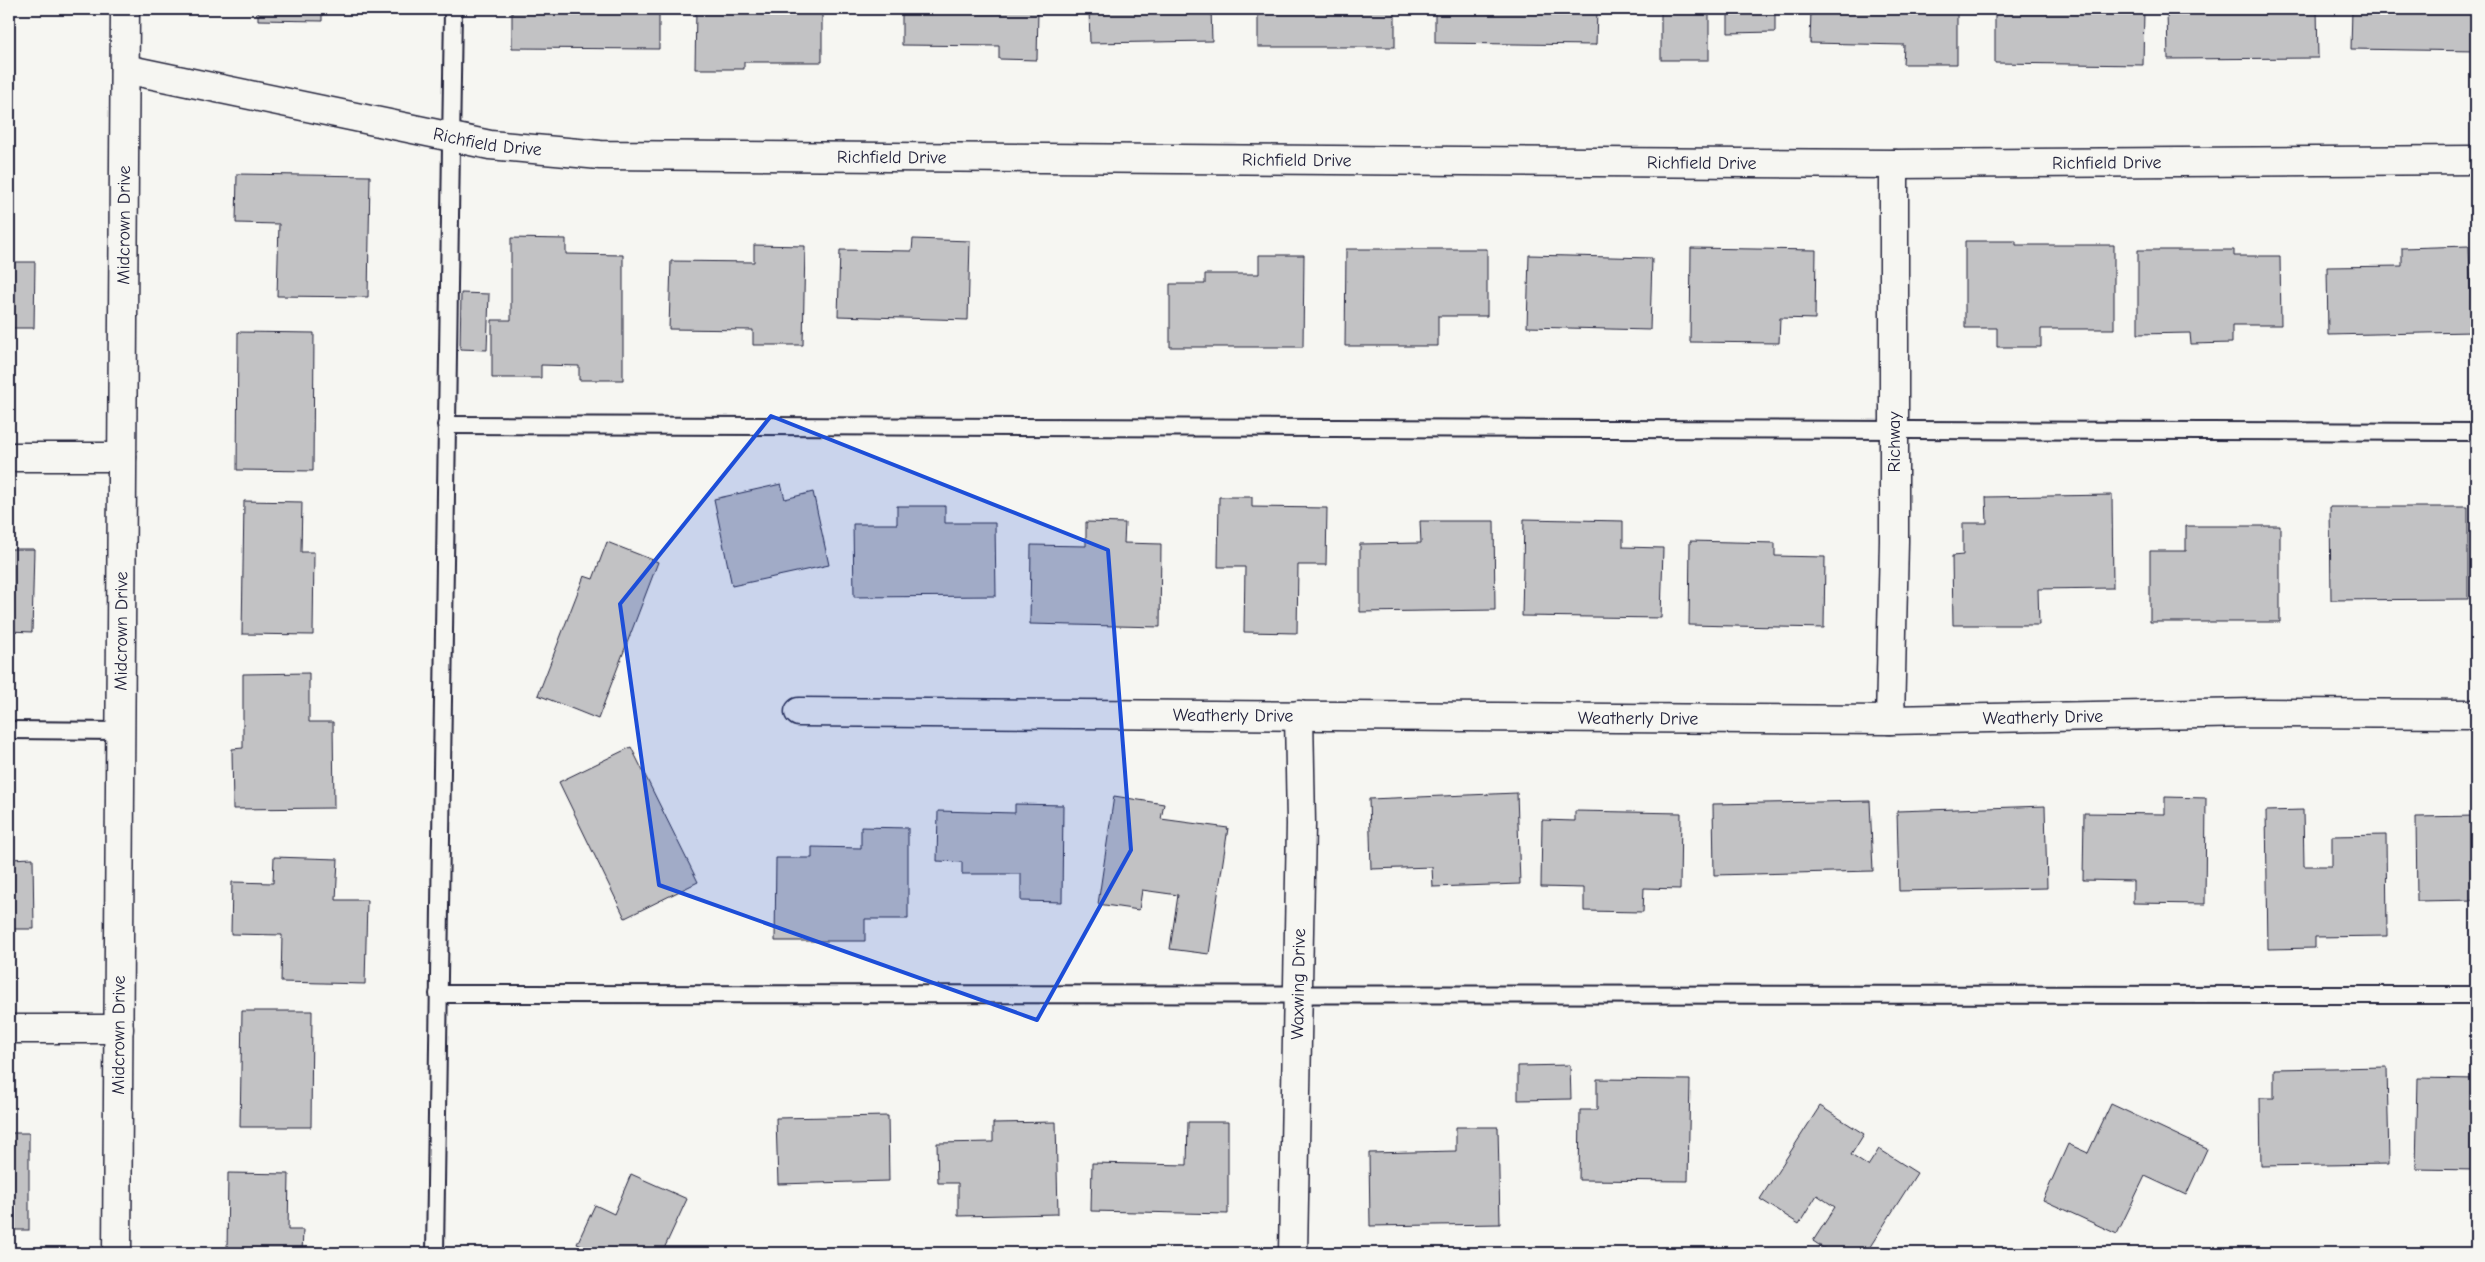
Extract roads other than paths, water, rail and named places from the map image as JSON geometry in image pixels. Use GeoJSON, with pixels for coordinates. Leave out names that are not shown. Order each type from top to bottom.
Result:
{"type":"FeatureCollection","features":[{"type":"Feature","properties":{"kind":"street","name":"Midcrown Drive"},"geometry":{"type":"LineString","coordinates":[[117,1253],[125,9]]}},
{"type":"Feature","properties":{"kind":"street","name":"Richfield Drive"},"geometry":{"type":"LineString","coordinates":[[125,69],[490,145],[600,155],[1894,164],[2476,160]]}},
{"type":"Feature","properties":{"kind":"street","name":"Richway"},"geometry":{"type":"LineString","coordinates":[[1890,720],[1894,430],[1894,164]]}},
{"type":"Feature","properties":{"kind":"street"},"geometry":{"type":"LineString","coordinates":[[9,456],[122,457]]}},
{"type":"Feature","properties":{"kind":"street","name":"Weatherly Drive"},"geometry":{"type":"LineString","coordinates":[[799,712],[1890,720],[2253,713],[2476,714]]}},
{"type":"Feature","properties":{"kind":"street","name":"Waxwing Drive"},"geometry":{"type":"LineString","coordinates":[[1293,1253],[1301,824],[1299,715]]}},
{"type":"Feature","properties":{"kind":"street"},"geometry":{"type":"LineString","coordinates":[[9,1029],[119,1030]]}},
{"type":"Feature","properties":{"kind":"lane"},"geometry":{"type":"LineString","coordinates":[[435,1253],[453,9]]}},
{"type":"Feature","properties":{"kind":"lane"},"geometry":{"type":"LineString","coordinates":[[446,426],[2476,432]]}},
{"type":"Feature","properties":{"kind":"lane"},"geometry":{"type":"LineString","coordinates":[[9,730],[121,731]]}},
{"type":"Feature","properties":{"kind":"lane"},"geometry":{"type":"LineString","coordinates":[[438,994],[2476,995]]}}]}
